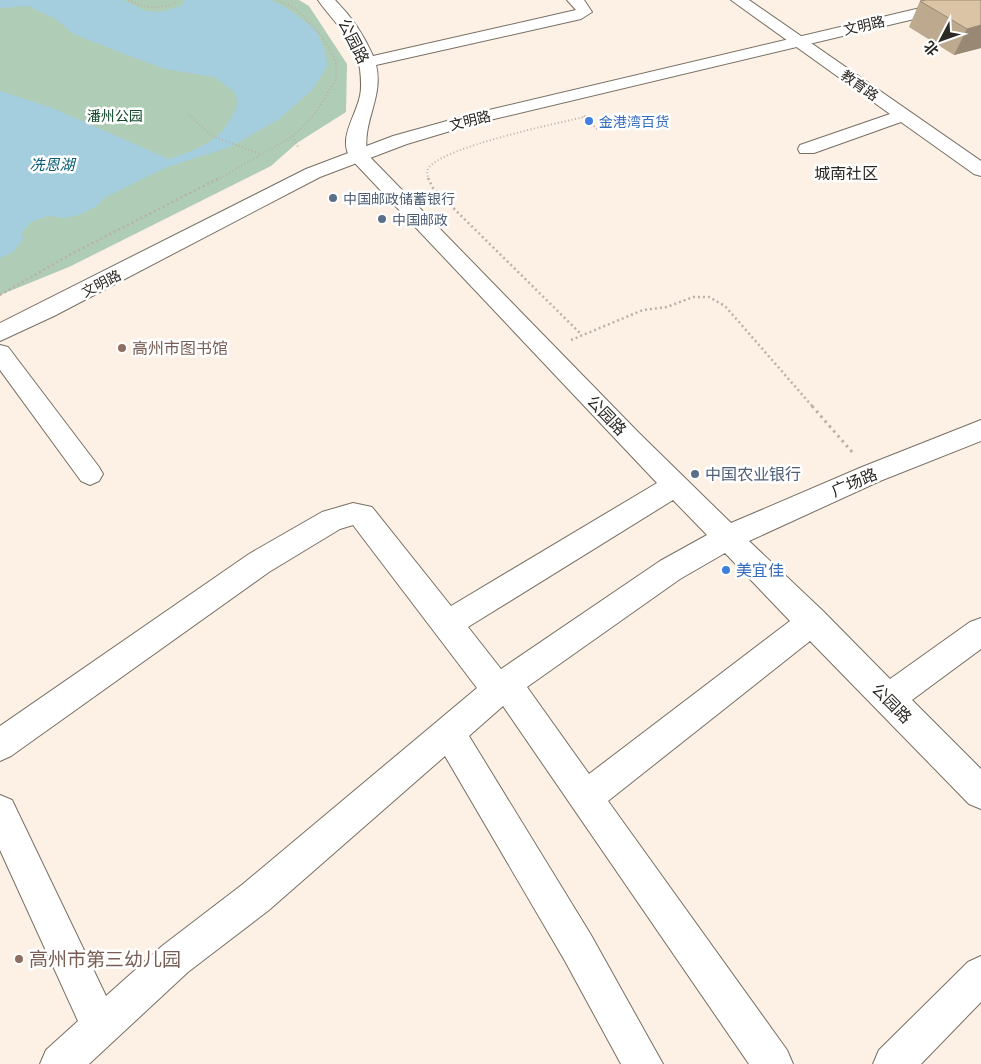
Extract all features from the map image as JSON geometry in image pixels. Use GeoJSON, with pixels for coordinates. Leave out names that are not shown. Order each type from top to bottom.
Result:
{"type":"FeatureCollection","features":[{"type":"Feature","properties":{"kind":"street","name":"公园路"},"geometry":{"type":"LineString","coordinates":[[326,0],[340,13],[368,62],[369,95],[350,145],[545,351],[981,792]]}},
{"type":"Feature","properties":{"kind":"street"},"geometry":{"type":"LineString","coordinates":[[368,62],[575,16],[584,12],[584,9],[574,0]]}},
{"type":"Feature","properties":{"kind":"street","name":"教育路"},"geometry":{"type":"LineString","coordinates":[[739,0],[981,170]]}},
{"type":"Feature","properties":{"kind":"street","name":"文明路"},"geometry":{"type":"LineString","coordinates":[[0,333],[46,311],[298,179],[350,145],[462,122],[923,0]]}},
{"type":"Feature","properties":{"kind":"street"},"geometry":{"type":"LineString","coordinates":[[972,0],[981,6]]}},
{"type":"Feature","properties":{"kind":"street","name":"文明路"},"geometry":{"type":"LineString","coordinates":[[791,36],[972,0]]}},
{"type":"Feature","properties":{"kind":"street"},"geometry":{"type":"LineString","coordinates":[[807,150],[904,116]]}},
{"type":"Feature","properties":{"kind":"street"},"geometry":{"type":"LineString","coordinates":[[258,182],[303,152]]}},
{"type":"Feature","properties":{"kind":"street","name":"文明路"},"geometry":{"type":"LineString","coordinates":[[0,314],[175,225]]}},
{"type":"Feature","properties":{"kind":"street"},"geometry":{"type":"LineString","coordinates":[[0,353],[90,474]]}},
{"type":"Feature","properties":{"kind":"street","name":"广场路"},"geometry":{"type":"LineString","coordinates":[[60,1064],[175,959],[270,885],[502,687],[539,659],[670,570],[729,536],[871,474],[981,430]]}},
{"type":"Feature","properties":{"kind":"street"},"geometry":{"type":"LineString","coordinates":[[446,624],[676,485]]}},
{"type":"Feature","properties":{"kind":"street"},"geometry":{"type":"LineString","coordinates":[[0,745],[239,576],[324,524],[347,516],[362,515],[446,624],[502,687],[587,796],[773,1064]]}},
{"type":"Feature","properties":{"kind":"street"},"geometry":{"type":"LineString","coordinates":[[587,796],[813,621]]}},
{"type":"Feature","properties":{"kind":"street"},"geometry":{"type":"LineString","coordinates":[[888,699],[981,632]]}},
{"type":"Feature","properties":{"kind":"street"},"geometry":{"type":"LineString","coordinates":[[449,733],[578,948],[643,1064]]}},
{"type":"Feature","properties":{"kind":"street"},"geometry":{"type":"LineString","coordinates":[[0,812],[101,1027]]}},
{"type":"Feature","properties":{"kind":"street"},"geometry":{"type":"LineString","coordinates":[[893,1064],[981,975]]}},
{"type":"Feature","properties":{"kind":"path"},"geometry":{"type":"LineString","coordinates":[[128,0],[148,9],[165,8],[175,3],[175,0]]}},
{"type":"Feature","properties":{"kind":"path"},"geometry":{"type":"LineString","coordinates":[[0,295],[71,254],[215,181],[293,136],[314,115],[321,101],[336,80],[336,60],[322,35],[296,9],[278,0]]}},
{"type":"Feature","properties":{"kind":"path"},"geometry":{"type":"LineString","coordinates":[[189,115],[198,128],[217,140],[260,154]]}},
{"type":"Feature","properties":{"kind":"path"},"geometry":{"type":"LineString","coordinates":[[582,335],[433,188],[427,173],[428,167],[437,159],[498,138],[592,115]]}},
{"type":"Feature","properties":{"kind":"path"},"geometry":{"type":"LineString","coordinates":[[293,136],[303,152]]}},
{"type":"Feature","properties":{"kind":"path"},"geometry":{"type":"LineString","coordinates":[[545,351],[643,310],[667,307],[693,298],[709,297],[725,306],[871,474]]}},
{"type":"Feature","properties":{"kind":"green space","name":"潘州公园"},"geometry":{"type":"Polygon","coordinates":[[[0,0],[299,0],[309,6],[347,64],[346,112],[297,143],[271,166],[69,267],[0,295],[0,0]]]}},
{"type":"Feature","properties":{"kind":"water","name":"冼恩湖"},"geometry":{"type":"Polygon","coordinates":[[[0,0],[124,0],[146,11],[160,12],[181,6],[185,0],[270,0],[284,6],[316,30],[326,53],[327,66],[313,89],[279,119],[230,147],[167,167],[106,197],[95,207],[79,215],[64,218],[48,216],[31,222],[22,232],[23,240],[13,252],[0,258],[0,91],[50,107],[169,159],[203,146],[220,134],[233,115],[238,102],[234,92],[215,77],[165,69],[74,34],[54,18],[28,6],[0,8],[0,0]]]}},
{"type":"Feature","properties":{"kind":"building"},"geometry":{"type":"Polygon","coordinates":[[[981,0],[981,25],[967,29],[920,1],[981,0]]]}},
{"type":"Feature","properties":{"kind":"place","name":"金港湾百货"},"geometry":{"type":"Point","coordinates":[589,121]}},
{"type":"Feature","properties":{"kind":"place","name":"中国邮政储蓄银行"},"geometry":{"type":"Point","coordinates":[333,198]}},
{"type":"Feature","properties":{"kind":"place","name":"中国邮政"},"geometry":{"type":"Point","coordinates":[382,219]}},
{"type":"Feature","properties":{"kind":"place","name":"高州市图书馆"},"geometry":{"type":"Point","coordinates":[122,348]}},
{"type":"Feature","properties":{"kind":"place","name":"中国农业银行"},"geometry":{"type":"Point","coordinates":[695,474]}},
{"type":"Feature","properties":{"kind":"place","name":"美宜佳"},"geometry":{"type":"Point","coordinates":[726,570]}},
{"type":"Feature","properties":{"kind":"place","name":"高州市第三幼儿园"},"geometry":{"type":"Point","coordinates":[19,959]}},
{"type":"Feature","properties":{"kind":"district","name":"城南社区"},"geometry":{"type":"Point","coordinates":[846,173]}}]}
